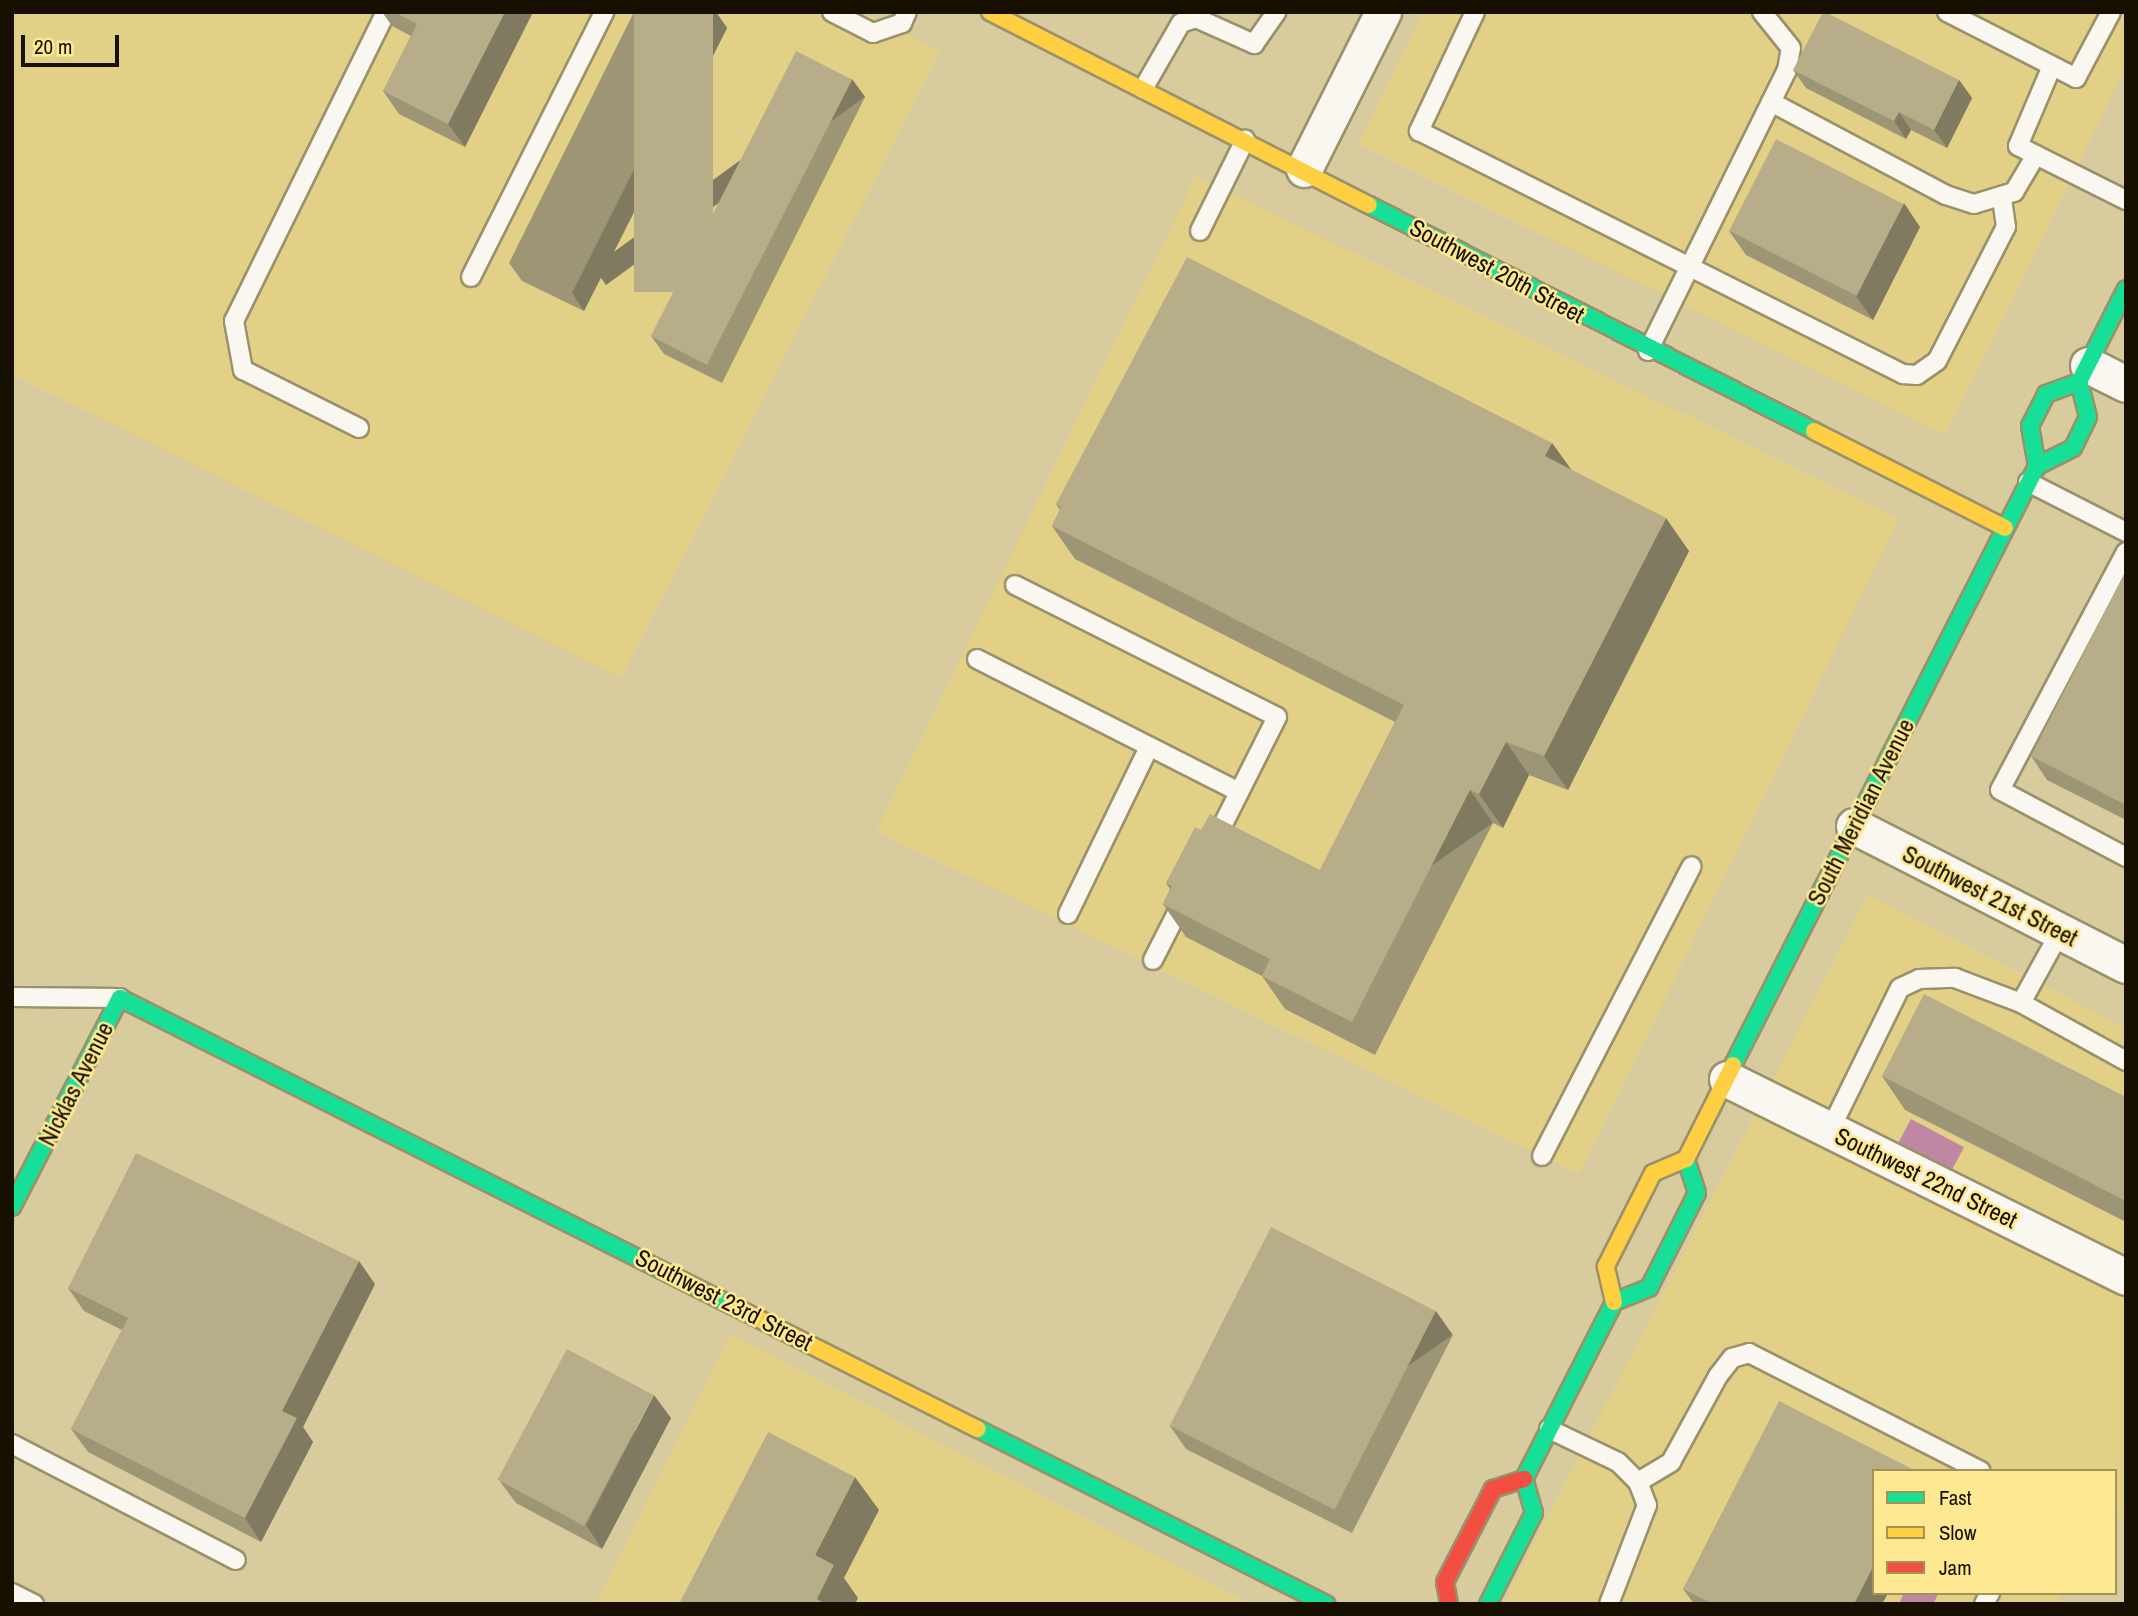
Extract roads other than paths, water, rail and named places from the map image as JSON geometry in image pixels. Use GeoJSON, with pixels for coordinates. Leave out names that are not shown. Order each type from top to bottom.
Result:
{"type":"FeatureCollection","features":[{"type":"Feature","properties":{"kind":"street","name":"Southwest 20th Street"},"geometry":{"type":"LineString","coordinates":[[990,12],[1304,169],[1648,351],[2005,528]]}},
{"type":"Feature","properties":{"kind":"street"},"geometry":{"type":"LineString","coordinates":[[1304,169],[1383,12]]}},
{"type":"Feature","properties":{"kind":"street"},"geometry":{"type":"LineString","coordinates":[[2083,373],[2088,417],[2073,448],[2033,474],[2030,426],[2046,394],[2083,373],[2117,329],[2126,289]]}},
{"type":"Feature","properties":{"kind":"street"},"geometry":{"type":"LineString","coordinates":[[2083,373],[2126,384]]}},
{"type":"Feature","properties":{"kind":"street","name":"South Meridian Avenue"},"geometry":{"type":"LineString","coordinates":[[1686,1159],[2033,474]]}},
{"type":"Feature","properties":{"kind":"street","name":"Southwest 21st Street"},"geometry":{"type":"LineString","coordinates":[[1854,826],[2126,965]]}},
{"type":"Feature","properties":{"kind":"street","name":"Nicklas Avenue"},"geometry":{"type":"LineString","coordinates":[[12,1206],[120,998]]}},
{"type":"Feature","properties":{"kind":"street","name":"Southwest 23rd Street"},"geometry":{"type":"LineString","coordinates":[[120,998],[1326,1604]]}},
{"type":"Feature","properties":{"kind":"street","name":"Southwest 22nd Street"},"geometry":{"type":"LineString","coordinates":[[1727,1079],[2126,1278]]}},
{"type":"Feature","properties":{"kind":"street"},"geometry":{"type":"LineString","coordinates":[[1488,1604],[1534,1513],[1524,1479],[1614,1302],[1606,1266],[1653,1173],[1686,1159],[1697,1193],[1691,1205],[1649,1288],[1614,1302]]}},
{"type":"Feature","properties":{"kind":"street"},"geometry":{"type":"LineString","coordinates":[[1449,1604],[1445,1582],[1493,1489],[1524,1479]]}},
{"type":"Feature","properties":{"kind":"lane"},"geometry":{"type":"LineString","coordinates":[[359,428],[243,370],[234,321],[386,12]]}},
{"type":"Feature","properties":{"kind":"lane"},"geometry":{"type":"LineString","coordinates":[[471,277],[604,12]]}},
{"type":"Feature","properties":{"kind":"lane"},"geometry":{"type":"LineString","coordinates":[[832,12],[873,33],[902,23],[907,12]]}},
{"type":"Feature","properties":{"kind":"lane"},"geometry":{"type":"LineString","coordinates":[[1143,89],[1181,23],[1196,18],[1254,44],[1276,12]]}},
{"type":"Feature","properties":{"kind":"lane"},"geometry":{"type":"LineString","coordinates":[[1475,12],[1419,131],[1880,364],[1917,375],[1937,361],[2000,240],[2008,216],[2002,198]]}},
{"type":"Feature","properties":{"kind":"lane"},"geometry":{"type":"LineString","coordinates":[[1648,351],[1771,102],[1791,48],[1762,12]]}},
{"type":"Feature","properties":{"kind":"lane"},"geometry":{"type":"LineString","coordinates":[[1947,12],[2076,78],[2111,12]]}},
{"type":"Feature","properties":{"kind":"lane"},"geometry":{"type":"LineString","coordinates":[[2052,66],[2018,146],[2126,200]]}},
{"type":"Feature","properties":{"kind":"lane"},"geometry":{"type":"LineString","coordinates":[[1771,102],[1946,195],[1974,204],[2002,198],[2014,192],[2036,155]]}},
{"type":"Feature","properties":{"kind":"lane"},"geometry":{"type":"LineString","coordinates":[[1200,231],[1245,140]]}},
{"type":"Feature","properties":{"kind":"lane"},"geometry":{"type":"LineString","coordinates":[[2033,474],[2126,532]]}},
{"type":"Feature","properties":{"kind":"lane"},"geometry":{"type":"LineString","coordinates":[[2126,552],[2000,790],[2126,857]]}},
{"type":"Feature","properties":{"kind":"lane"},"geometry":{"type":"LineString","coordinates":[[1014,585],[1277,717],[1202,864]]}},
{"type":"Feature","properties":{"kind":"lane"},"geometry":{"type":"LineString","coordinates":[[977,659],[1239,792]]}},
{"type":"Feature","properties":{"kind":"lane"},"geometry":{"type":"LineString","coordinates":[[1068,914],[1149,747]]}},
{"type":"Feature","properties":{"kind":"lane"},"geometry":{"type":"LineString","coordinates":[[1542,1156],[1692,866]]}},
{"type":"Feature","properties":{"kind":"lane"},"geometry":{"type":"LineString","coordinates":[[1153,960],[1190,888]]}},
{"type":"Feature","properties":{"kind":"lane"},"geometry":{"type":"LineString","coordinates":[[2021,1003],[2060,932]]}},
{"type":"Feature","properties":{"kind":"lane"},"geometry":{"type":"LineString","coordinates":[[1830,1130],[1900,988],[1919,979],[1955,978],[2021,1003],[2126,1060]]}},
{"type":"Feature","properties":{"kind":"lane"},"geometry":{"type":"LineString","coordinates":[[12,997],[120,998]]}},
{"type":"Feature","properties":{"kind":"lane"},"geometry":{"type":"LineString","coordinates":[[1638,1482],[1671,1462],[1718,1376],[1732,1358],[1749,1353],[1977,1469]]}},
{"type":"Feature","properties":{"kind":"lane"},"geometry":{"type":"LineString","coordinates":[[1549,1429],[1618,1462],[1638,1482],[1647,1505],[1609,1604]]}},
{"type":"Feature","properties":{"kind":"lane"},"geometry":{"type":"LineString","coordinates":[[12,1444],[236,1560]]}},
{"type":"Feature","properties":{"kind":"lane"},"geometry":{"type":"LineString","coordinates":[[12,1593],[34,1604]]}}]}
